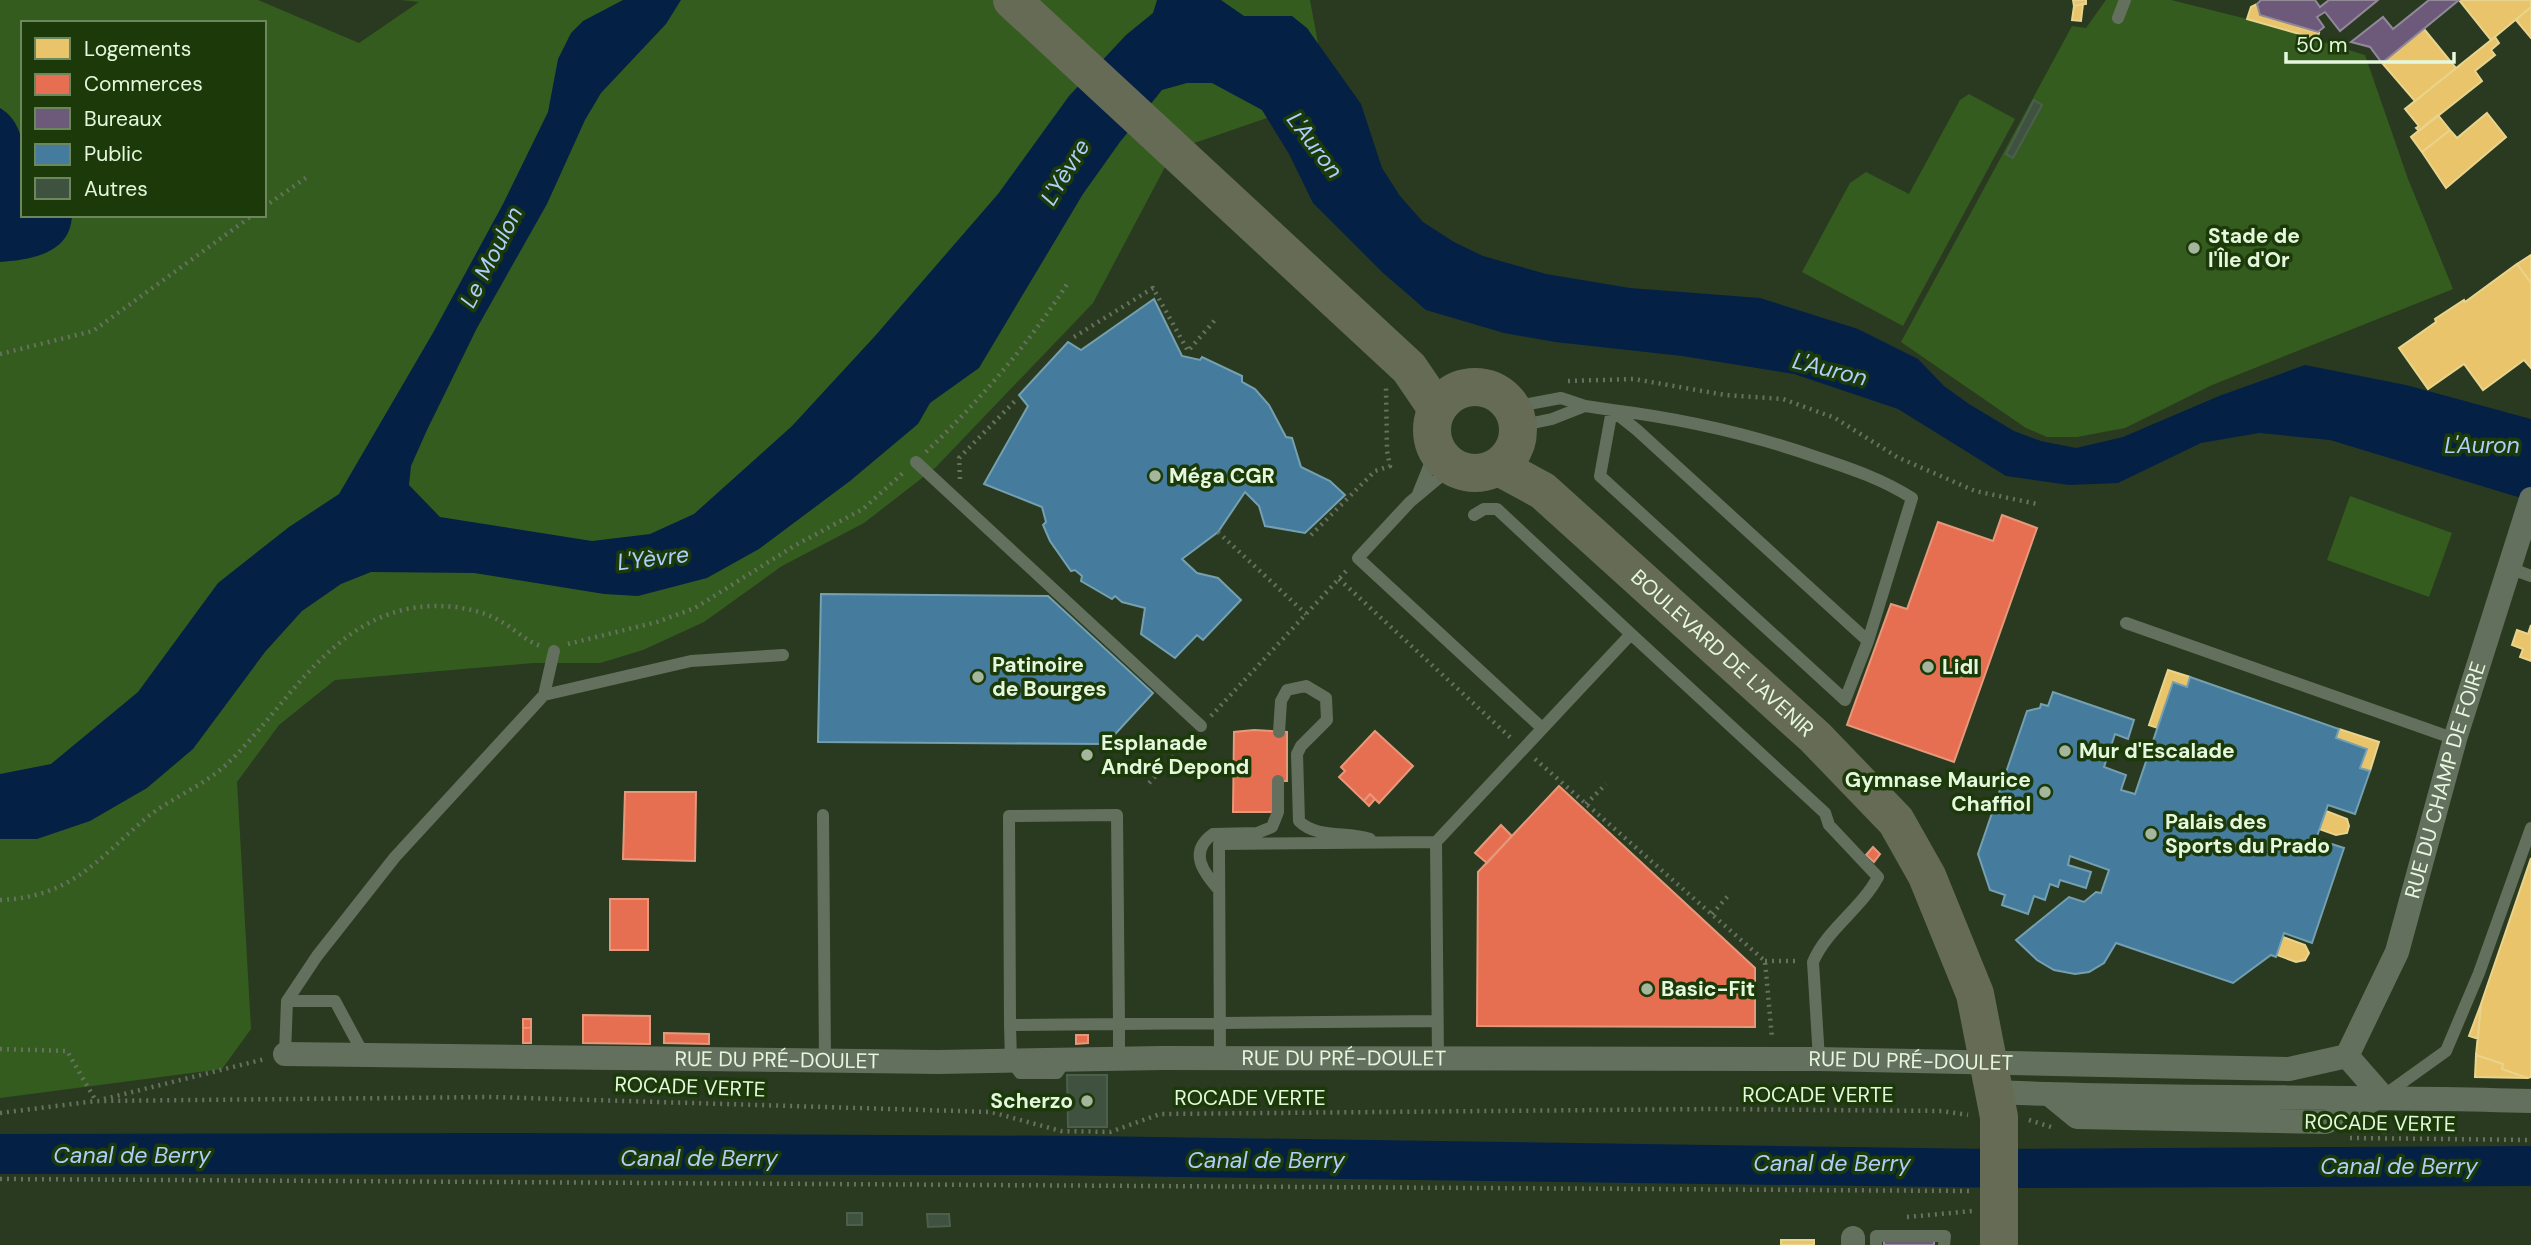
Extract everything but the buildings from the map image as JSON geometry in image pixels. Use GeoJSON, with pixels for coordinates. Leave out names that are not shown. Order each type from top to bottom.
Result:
{"type":"FeatureCollection","features":[{"type":"Feature","properties":{"kind":"main road"},"geometry":{"type":"LineString","coordinates":[[1012,0],[1074,60],[1447,400]]}},
{"type":"Feature","properties":{"kind":"main road"},"geometry":{"type":"LineString","coordinates":[[1485,388],[1502,396],[1511,437],[1480,473],[1444,458],[1432,436],[1447,400],[1485,388]]}},
{"type":"Feature","properties":{"kind":"main road","name":"BOULEVARD DE L'AVENIR"},"geometry":{"type":"LineString","coordinates":[[1511,437],[1543,491],[1815,737],[1896,821],[1927,876],[1975,994],[1994,1091],[1999,1215]]}},
{"type":"Feature","properties":{"kind":"street","name":"RUE DU CHAMP DE FOIRE"},"geometry":{"type":"LineString","coordinates":[[2347,1056],[2397,952],[2455,739],[2519,571],[2528,522]]}},
{"type":"Feature","properties":{"kind":"street","name":"RUE DU PRÉ-DOULET"},"geometry":{"type":"LineString","coordinates":[[285,1054],[825,1061],[1819,1059],[1994,1091],[2049,1094],[2077,1117],[2326,1122],[2382,1096],[2531,1101]]}},
{"type":"Feature","properties":{"kind":"street","name":"RUE DU PRÉ-DOULET"},"geometry":{"type":"LineString","coordinates":[[1994,1091],[2289,1069],[2347,1056]]}},
{"type":"Feature","properties":{"kind":"street"},"geometry":{"type":"LineString","coordinates":[[2347,1056],[2382,1096]]}},
{"type":"Feature","properties":{"kind":"lane"},"geometry":{"type":"LineString","coordinates":[[2118,18],[2125,0]]}},
{"type":"Feature","properties":{"kind":"lane"},"geometry":{"type":"LineString","coordinates":[[1511,437],[1549,400],[1561,398],[1585,406],[1684,419],[1752,435],[1883,480],[1912,498],[1868,641],[1845,700],[1600,476],[1612,410]]}},
{"type":"Feature","properties":{"kind":"lane"},"geometry":{"type":"LineString","coordinates":[[1511,437],[1585,406]]}},
{"type":"Feature","properties":{"kind":"lane"},"geometry":{"type":"LineString","coordinates":[[1612,410],[1868,641]]}},
{"type":"Feature","properties":{"kind":"lane"},"geometry":{"type":"LineString","coordinates":[[1444,458],[1416,497],[1358,558],[1542,728]]}},
{"type":"Feature","properties":{"kind":"lane"},"geometry":{"type":"LineString","coordinates":[[1416,497],[1444,458]]}},
{"type":"Feature","properties":{"kind":"lane"},"geometry":{"type":"LineString","coordinates":[[916,462],[1201,726]]}},
{"type":"Feature","properties":{"kind":"lane"},"geometry":{"type":"LineString","coordinates":[[1474,515],[1484,509],[1497,509],[1825,813],[1829,825],[1873,869],[1878,877],[1870,893],[1819,949],[1813,962],[1819,1059]]}},
{"type":"Feature","properties":{"kind":"lane"},"geometry":{"type":"LineString","coordinates":[[2126,623],[2455,739]]}},
{"type":"Feature","properties":{"kind":"lane"},"geometry":{"type":"LineString","coordinates":[[1438,1058],[1436,842],[1631,634]]}},
{"type":"Feature","properties":{"kind":"lane"},"geometry":{"type":"LineString","coordinates":[[285,1054],[287,1001],[317,956],[395,857],[544,695],[554,651]]}},
{"type":"Feature","properties":{"kind":"lane"},"geometry":{"type":"LineString","coordinates":[[544,695],[691,661],[783,655]]}},
{"type":"Feature","properties":{"kind":"lane"},"geometry":{"type":"LineString","coordinates":[[1279,732],[1281,701],[1286,690],[1306,686],[1326,698],[1327,720],[1301,746],[1297,754],[1299,821],[1314,832],[1353,833],[1380,843]]}},
{"type":"Feature","properties":{"kind":"lane"},"geometry":{"type":"LineString","coordinates":[[1219,890],[1203,872],[1199,861],[1199,848],[1213,834],[1257,833],[1272,827],[1278,812],[1278,781]]}},
{"type":"Feature","properties":{"kind":"lane"},"geometry":{"type":"LineString","coordinates":[[824,815],[825,1061]]}},
{"type":"Feature","properties":{"kind":"lane"},"geometry":{"type":"LineString","coordinates":[[1010,1060],[1009,816],[1117,815],[1119,1059]]}},
{"type":"Feature","properties":{"kind":"lane"},"geometry":{"type":"LineString","coordinates":[[2382,1096],[2446,1051],[2479,973],[2531,828]]}},
{"type":"Feature","properties":{"kind":"lane"},"geometry":{"type":"LineString","coordinates":[[1220,1059],[1219,844],[1436,842]]}},
{"type":"Feature","properties":{"kind":"lane"},"geometry":{"type":"LineString","coordinates":[[287,1001],[335,1001],[364,1055]]}},
{"type":"Feature","properties":{"kind":"lane"},"geometry":{"type":"LineString","coordinates":[[1010,1025],[1437,1021]]}},
{"type":"Feature","properties":{"kind":"lane"},"geometry":{"type":"LineString","coordinates":[[1860,1243],[1875,1236],[1945,1236],[1944,1245]]}},
{"type":"Feature","properties":{"kind":"path"},"geometry":{"type":"LineString","coordinates":[[266,207],[307,177]]}},
{"type":"Feature","properties":{"kind":"path"},"geometry":{"type":"LineString","coordinates":[[0,354],[93,331],[250,217]]}},
{"type":"Feature","properties":{"kind":"path"},"geometry":{"type":"LineString","coordinates":[[0,900],[44,892],[90,870],[148,817],[215,775],[324,655],[350,633],[374,620],[425,607],[474,610],[500,620],[534,644],[554,651],[579,640],[656,622],[695,608],[794,546],[863,509],[960,420],[1038,328],[1069,281]]}},
{"type":"Feature","properties":{"kind":"path"},"geometry":{"type":"LineString","coordinates":[[1074,337],[1153,288],[1188,351],[1215,320]]}},
{"type":"Feature","properties":{"kind":"path"},"geometry":{"type":"LineString","coordinates":[[1311,535],[1375,471],[1390,466],[1387,451],[1385,360],[1401,360]]}},
{"type":"Feature","properties":{"kind":"path"},"geometry":{"type":"LineString","coordinates":[[1549,400],[1548,390],[1565,382],[1598,378],[1634,379],[1726,395],[1783,399],[1835,418],[1897,457],[1975,491],[2037,505]]}},
{"type":"Feature","properties":{"kind":"path"},"geometry":{"type":"LineString","coordinates":[[960,502],[960,458],[1015,401]]}},
{"type":"Feature","properties":{"kind":"path"},"geometry":{"type":"LineString","coordinates":[[1219,532],[1306,614]]}},
{"type":"Feature","properties":{"kind":"path"},"geometry":{"type":"LineString","coordinates":[[1149,783],[1358,558]]}},
{"type":"Feature","properties":{"kind":"path"},"geometry":{"type":"LineString","coordinates":[[1339,579],[1523,748],[1765,961],[1813,962]]}},
{"type":"Feature","properties":{"kind":"path"},"geometry":{"type":"LineString","coordinates":[[1586,804],[1606,784]]}},
{"type":"Feature","properties":{"kind":"path"},"geometry":{"type":"LineString","coordinates":[[1712,914],[1728,896]]}},
{"type":"Feature","properties":{"kind":"path"},"geometry":{"type":"LineString","coordinates":[[1765,961],[1774,1059]]}},
{"type":"Feature","properties":{"kind":"path"},"geometry":{"type":"LineString","coordinates":[[0,1049],[67,1051],[96,1101]]}},
{"type":"Feature","properties":{"kind":"path"},"geometry":{"type":"LineString","coordinates":[[0,1113],[96,1101],[285,1054]]}},
{"type":"Feature","properties":{"kind":"path","name":"ROCADE VERTE"},"geometry":{"type":"LineString","coordinates":[[96,1101],[492,1097],[977,1111],[1060,1131],[1110,1132],[1160,1114],[1942,1111],[1994,1091],[2036,1121],[2057,1131]]}},
{"type":"Feature","properties":{"kind":"path","name":"ROCADE VERTE"},"geometry":{"type":"LineString","coordinates":[[2347,1138],[2531,1140]]}},
{"type":"Feature","properties":{"kind":"path"},"geometry":{"type":"LineString","coordinates":[[0,1179],[1999,1215]]}},
{"type":"Feature","properties":{"kind":"green space"},"geometry":{"type":"Polygon","coordinates":[[[0,0],[258,0],[359,43],[419,2],[401,0],[1310,0],[1328,97],[1174,150],[1093,303],[935,468],[864,523],[782,566],[704,622],[643,650],[600,663],[533,663],[335,680],[279,725],[237,782],[251,1029],[222,1069],[0,1098],[0,0]]]}},
{"type":"Feature","properties":{"kind":"green space","name":"Stade de l'Île d'Or"},"geometry":{"type":"Polygon","coordinates":[[[2106,0],[2171,0],[2247,19],[2365,55],[2408,179],[2453,289],[2212,385],[2125,428],[2077,437],[2047,437],[2026,428],[1901,342],[2072,26],[2086,28],[2106,0]]]}},
{"type":"Feature","properties":{"kind":"green space"},"geometry":{"type":"Polygon","coordinates":[[[1969,94],[2015,119],[1903,326],[1802,272],[1850,183],[1866,172],[1909,194],[1960,100],[1969,94]]]}},
{"type":"Feature","properties":{"kind":"green space"},"geometry":{"type":"Polygon","coordinates":[[[2350,496],[2452,533],[2429,597],[2327,560],[2350,496]]]}},
{"type":"Feature","properties":{"kind":"water"},"geometry":{"type":"Polygon","coordinates":[[[623,0],[681,0],[666,24],[601,93],[585,120],[547,204],[477,328],[427,430],[411,466],[409,485],[440,517],[592,541],[650,534],[694,514],[792,426],[875,336],[998,194],[1069,96],[1126,35],[1153,13],[1157,0],[1221,0],[1244,16],[1292,16],[1307,28],[1361,104],[1382,168],[1400,196],[1423,222],[1454,242],[1483,256],[1546,274],[1630,288],[1760,298],[1858,329],[1918,359],[1944,386],[2014,431],[2041,441],[2076,448],[2123,437],[2219,396],[2305,365],[2406,385],[2531,419],[2531,501],[2330,440],[2259,433],[2201,443],[2118,483],[2069,485],[2006,476],[1898,409],[1794,374],[1682,356],[1555,342],[1504,333],[1426,310],[1382,272],[1313,203],[1289,154],[1262,110],[1212,83],[1187,83],[1162,90],[1120,142],[1083,194],[979,368],[930,403],[918,424],[850,481],[759,549],[707,578],[638,596],[604,594],[474,573],[371,572],[341,584],[302,611],[265,652],[193,749],[147,788],[90,821],[37,839],[0,839],[0,774],[51,764],[138,692],[218,583],[289,527],[339,494],[434,331],[503,204],[548,112],[558,59],[571,33],[583,21],[623,0]]]}},
{"type":"Feature","properties":{"kind":"water"},"geometry":{"type":"Polygon","coordinates":[[[0,108],[11,117],[21,138],[21,217],[72,217],[65,238],[48,252],[25,259],[0,262],[0,108]]]}},
{"type":"Feature","properties":{"kind":"water","name":"Canal de Berry"},"geometry":{"type":"Polygon","coordinates":[[[0,1134],[1088,1136],[1993,1149],[2531,1146],[2531,1186],[2014,1188],[1037,1175],[0,1174],[0,1134]]]}},
{"type":"Feature","properties":{"kind":"place","name":"Stade de l'Île d'Or"},"geometry":{"type":"Point","coordinates":[2194,248]}},
{"type":"Feature","properties":{"kind":"place","name":"Méga CGR"},"geometry":{"type":"Point","coordinates":[1155,476]}},
{"type":"Feature","properties":{"kind":"place","name":"Lidl"},"geometry":{"type":"Point","coordinates":[1928,667]}},
{"type":"Feature","properties":{"kind":"place","name":"Patinoire de Bourges"},"geometry":{"type":"Point","coordinates":[978,677]}},
{"type":"Feature","properties":{"kind":"place","name":"Mur d'Escalade"},"geometry":{"type":"Point","coordinates":[2065,751]}},
{"type":"Feature","properties":{"kind":"place","name":"Esplanade André Depond"},"geometry":{"type":"Point","coordinates":[1087,755]}},
{"type":"Feature","properties":{"kind":"place","name":"Gymnase Maurice Chaffiol"},"geometry":{"type":"Point","coordinates":[2045,792]}},
{"type":"Feature","properties":{"kind":"place","name":"Palais des Sports du Prado"},"geometry":{"type":"Point","coordinates":[2151,834]}},
{"type":"Feature","properties":{"kind":"place","name":"Basic-Fit"},"geometry":{"type":"Point","coordinates":[1647,989]}},
{"type":"Feature","properties":{"kind":"place","name":"Scherzo"},"geometry":{"type":"Point","coordinates":[1087,1101]}},
{"type":"Feature","properties":{"kind":"water label","name":"L'Auron"},"geometry":{"type":"Point","coordinates":[1315,145]}},
{"type":"Feature","properties":{"kind":"water label","name":"L'Yèvre"},"geometry":{"type":"Point","coordinates":[1065,172]}},
{"type":"Feature","properties":{"kind":"water label","name":"Le Moulon"},"geometry":{"type":"Point","coordinates":[491,257]}},
{"type":"Feature","properties":{"kind":"water label","name":"L'Auron"},"geometry":{"type":"Point","coordinates":[1830,369]}},
{"type":"Feature","properties":{"kind":"water label","name":"L'Auron"},"geometry":{"type":"Point","coordinates":[2482,445]}},
{"type":"Feature","properties":{"kind":"water label","name":"L'Yèvre"},"geometry":{"type":"Point","coordinates":[653,558]}}]}
